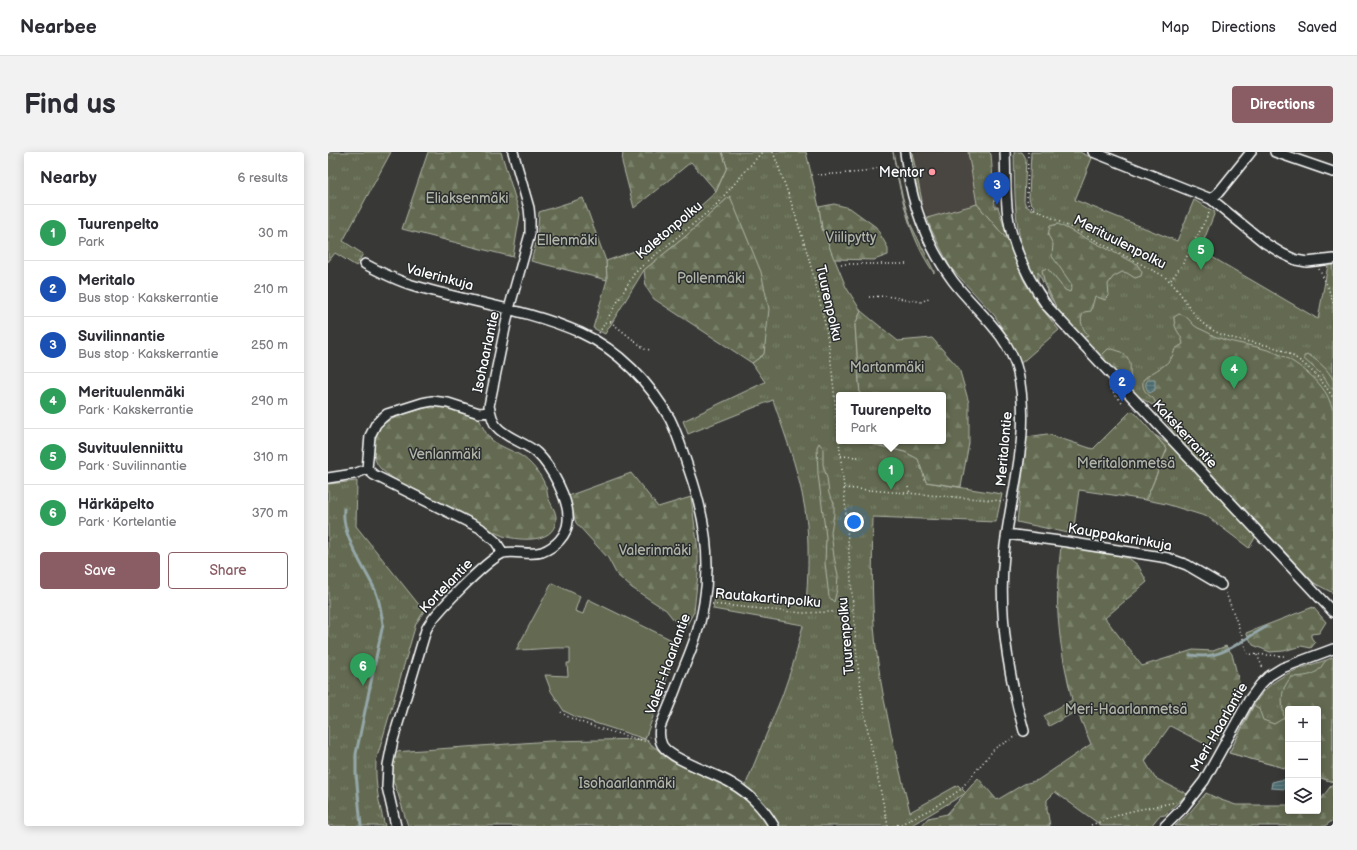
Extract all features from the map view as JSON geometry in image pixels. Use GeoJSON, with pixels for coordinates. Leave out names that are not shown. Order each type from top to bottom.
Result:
{"type":"FeatureCollection","features":[{"type":"Feature","properties":{"kind":"street","name":"Isohaarlantie"},"geometry":{"type":"LineString","coordinates":[[503,553],[516,551],[532,553],[541,552],[549,548],[561,539],[565,532],[568,520],[567,509],[560,487],[543,459],[528,446],[510,437],[496,426],[490,412],[490,401],[509,309],[528,241],[530,226],[529,208],[513,152]]}},
{"type":"Feature","properties":{"kind":"street","name":"Meritalontie"},"geometry":{"type":"LineString","coordinates":[[905,152],[912,194],[919,217],[929,241],[953,281],[995,328],[1015,363],[1018,374],[1022,405],[1021,454],[1004,554],[1002,593],[1005,634],[1011,678],[1024,731]]}},
{"type":"Feature","properties":{"kind":"street","name":"Kakskerrantie"},"geometry":{"type":"LineString","coordinates":[[1005,152],[1008,217],[1014,242],[1032,285],[1047,306],[1333,612]]}},
{"type":"Feature","properties":{"kind":"street"},"geometry":{"type":"LineString","coordinates":[[1093,152],[1213,201],[1265,244],[1296,260],[1315,262],[1333,259]]}},
{"type":"Feature","properties":{"kind":"street"},"geometry":{"type":"LineString","coordinates":[[1213,201],[1250,152]]}},
{"type":"Feature","properties":{"kind":"street"},"geometry":{"type":"LineString","coordinates":[[1275,152],[1333,172]]}},
{"type":"Feature","properties":{"kind":"street","name":"Valerinkuja"},"geometry":{"type":"LineString","coordinates":[[365,264],[391,278],[410,285],[509,309]]}},
{"type":"Feature","properties":{"kind":"street","name":"Valeri-Haarlantie"},"geometry":{"type":"LineString","coordinates":[[509,309],[572,329],[607,348],[641,377],[657,398],[670,419],[700,504],[706,540],[706,580],[704,603],[698,630],[660,727],[660,739],[662,746],[673,756],[731,782],[757,804],[768,816],[774,826]]}},
{"type":"Feature","properties":{"kind":"street"},"geometry":{"type":"LineString","coordinates":[[367,469],[370,436],[376,424],[387,414],[422,402],[432,401],[448,403],[479,413],[490,412]]}},
{"type":"Feature","properties":{"kind":"street"},"geometry":{"type":"LineString","coordinates":[[328,478],[354,474],[367,469]]}},
{"type":"Feature","properties":{"kind":"street"},"geometry":{"type":"LineString","coordinates":[[367,469],[374,475],[480,528],[496,542],[503,553]]}},
{"type":"Feature","properties":{"kind":"street","name":"Kauppakarinkuja"},"geometry":{"type":"LineString","coordinates":[[1007,534],[1168,558],[1187,565],[1222,585]]}},
{"type":"Feature","properties":{"kind":"street","name":"Kortelantie"},"geometry":{"type":"LineString","coordinates":[[396,826],[388,787],[388,765],[393,740],[426,630],[432,619],[488,563],[503,553]]}},
{"type":"Feature","properties":{"kind":"street","name":"Meri-Haarlantie"},"geometry":{"type":"LineString","coordinates":[[1165,826],[1190,800],[1204,781],[1252,695],[1260,685],[1269,676],[1282,668],[1333,649]]}},
{"type":"Feature","properties":{"kind":"path","name":"Kaletonpolku"},"geometry":{"type":"LineString","coordinates":[[600,331],[634,274],[714,206],[762,152]]}},
{"type":"Feature","properties":{"kind":"path","name":"Tuurenpolku"},"geometry":{"type":"LineString","coordinates":[[773,152],[788,190],[804,240],[818,295],[828,340],[836,413]]}},
{"type":"Feature","properties":{"kind":"path","name":"Merituulenpolku"},"geometry":{"type":"LineString","coordinates":[[1028,152],[1028,204],[1170,280],[1198,318],[1206,326],[1232,338],[1272,347],[1287,354],[1308,368],[1318,378],[1333,398]]}},
{"type":"Feature","properties":{"kind":"path"},"geometry":{"type":"LineString","coordinates":[[818,175],[864,172],[878,168]]}},
{"type":"Feature","properties":{"kind":"path"},"geometry":{"type":"LineString","coordinates":[[1170,280],[1184,262],[1213,201]]}},
{"type":"Feature","properties":{"kind":"path"},"geometry":{"type":"LineString","coordinates":[[1315,262],[1328,287],[1333,303]]}},
{"type":"Feature","properties":{"kind":"path"},"geometry":{"type":"LineString","coordinates":[[841,264],[907,264]]}},
{"type":"Feature","properties":{"kind":"path"},"geometry":{"type":"LineString","coordinates":[[869,297],[886,296],[922,302],[930,297]]}},
{"type":"Feature","properties":{"kind":"path"},"geometry":{"type":"LineString","coordinates":[[607,319],[646,350],[652,349]]}},
{"type":"Feature","properties":{"kind":"path"},"geometry":{"type":"LineString","coordinates":[[595,332],[602,336]]}},
{"type":"Feature","properties":{"kind":"path"},"geometry":{"type":"LineString","coordinates":[[1108,385],[1115,396],[1122,402]]}},
{"type":"Feature","properties":{"kind":"path","name":"Tuurenpolku"},"geometry":{"type":"LineString","coordinates":[[840,444],[857,659],[864,712],[888,826]]}},
{"type":"Feature","properties":{"kind":"path"},"geometry":{"type":"LineString","coordinates":[[841,456],[859,456]]}},
{"type":"Feature","properties":{"kind":"path"},"geometry":{"type":"LineString","coordinates":[[908,487],[910,493]]}},
{"type":"Feature","properties":{"kind":"path"},"geometry":{"type":"LineString","coordinates":[[844,488],[1005,501]]}},
{"type":"Feature","properties":{"kind":"path"},"geometry":{"type":"LineString","coordinates":[[1222,585],[1246,651],[1248,654],[1265,654]]}},
{"type":"Feature","properties":{"kind":"path"},"geometry":{"type":"LineString","coordinates":[[710,609],[712,598]]}},
{"type":"Feature","properties":{"kind":"path","name":"Rautakartinpolku"},"geometry":{"type":"LineString","coordinates":[[712,604],[803,614],[853,611]]}},
{"type":"Feature","properties":{"kind":"path"},"geometry":{"type":"LineString","coordinates":[[1257,655],[1263,668],[1269,676]]}},
{"type":"Feature","properties":{"kind":"path"},"geometry":{"type":"LineString","coordinates":[[561,712],[564,715],[576,720],[644,741],[647,741],[650,737]]}},
{"type":"Feature","properties":{"kind":"path"},"geometry":{"type":"LineString","coordinates":[[893,826],[903,824],[934,808],[960,790],[995,748],[1024,731]]}},
{"type":"Feature","properties":{"kind":"path"},"geometry":{"type":"LineString","coordinates":[[1091,824],[1127,812],[1190,800]]}},
{"type":"Feature","properties":{"kind":"shaded area"},"geometry":{"type":"Polygon","coordinates":[[[912,152],[968,152],[977,204],[927,218],[920,196],[912,152]]]}},
{"type":"Feature","properties":{"kind":"green space"},"geometry":{"type":"Polygon","coordinates":[[[328,152],[391,152],[343,241],[363,254],[356,266],[335,253],[328,262],[328,152]]]}},
{"type":"Feature","properties":{"kind":"green space","name":"Eliaksenmäki"},"geometry":{"type":"Polygon","coordinates":[[[428,152],[501,152],[520,214],[513,257],[402,229],[428,152]]]}},
{"type":"Feature","properties":{"kind":"green space"},"geometry":{"type":"Polygon","coordinates":[[[623,152],[722,152],[727,167],[716,191],[691,162],[634,208],[622,162],[623,152]]]}},
{"type":"Feature","properties":{"kind":"green space"},"geometry":{"type":"Polygon","coordinates":[[[722,152],[806,152],[819,207],[822,228],[846,287],[861,311],[855,325],[860,392],[836,392],[836,444],[872,444],[905,452],[919,459],[926,482],[1002,494],[996,522],[873,517],[873,608],[878,663],[896,757],[910,812],[958,785],[966,793],[910,826],[769,826],[750,803],[741,796],[782,696],[794,661],[803,625],[713,609],[715,597],[806,604],[808,545],[807,525],[802,493],[789,446],[773,400],[688,434],[683,421],[765,382],[752,363],[764,354],[729,197],[686,236],[644,270],[605,334],[593,328],[607,280],[606,261],[660,242],[716,192],[727,167],[722,152]]]}},
{"type":"Feature","properties":{"kind":"green space"},"geometry":{"type":"Polygon","coordinates":[[[893,152],[902,195],[911,225],[934,273],[925,259],[912,230],[902,199],[893,152]]]}},
{"type":"Feature","properties":{"kind":"green space"},"geometry":{"type":"Polygon","coordinates":[[[909,152],[912,152],[922,201],[918,201],[909,152]]]}},
{"type":"Feature","properties":{"kind":"green space"},"geometry":{"type":"Polygon","coordinates":[[[968,152],[989,152],[991,154],[995,207],[998,207],[1009,242],[977,204],[968,152]]]}},
{"type":"Feature","properties":{"kind":"green space"},"geometry":{"type":"Polygon","coordinates":[[[1014,152],[1022,152],[1026,159],[1024,201],[1026,206],[1033,210],[1034,206],[1030,202],[1029,197],[1031,152],[1080,152],[1092,158],[1075,200],[1177,241],[1194,200],[1215,212],[1200,250],[1318,319],[1328,265],[1333,265],[1333,586],[1173,431],[1155,403],[1152,405],[1134,393],[1126,384],[1127,382],[1102,355],[1100,357],[1084,340],[1051,299],[1038,272],[1038,282],[1046,294],[1040,287],[1026,260],[1018,230],[1015,199],[1014,152]]]}},
{"type":"Feature","properties":{"kind":"green space","name":"Pollenmäki"},"geometry":{"type":"Polygon","coordinates":[[[730,196],[761,272],[769,309],[764,354],[752,363],[654,299],[646,287],[644,270],[686,236],[730,196]]]}},
{"type":"Feature","properties":{"kind":"green space","name":"Ellenmäki"},"geometry":{"type":"Polygon","coordinates":[[[583,198],[606,261],[607,280],[531,261],[537,240],[539,212],[583,198]]]}},
{"type":"Feature","properties":{"kind":"green space","name":"Viilipytty"},"geometry":{"type":"Polygon","coordinates":[[[834,204],[850,208],[876,227],[888,248],[888,255],[874,260],[834,259],[822,228],[819,207],[834,204]]]}},
{"type":"Feature","properties":{"kind":"green space"},"geometry":{"type":"Polygon","coordinates":[[[977,204],[1009,242],[1023,279],[1038,304],[1059,330],[1020,364],[1014,348],[995,316],[950,267],[927,218],[977,204]]]}},
{"type":"Feature","properties":{"kind":"green space"},"geometry":{"type":"Polygon","coordinates":[[[1058,224],[1137,264],[1142,272],[1141,276],[1135,278],[1122,272],[1113,277],[1108,284],[1109,296],[1105,300],[1095,296],[1091,311],[1084,312],[1081,318],[1083,327],[1088,336],[1085,337],[1084,340],[1057,309],[1044,281],[1042,270],[1047,268],[1065,290],[1070,292],[1072,285],[1052,256],[1053,244],[1048,235],[1050,226],[1058,224]]]}},
{"type":"Feature","properties":{"kind":"green space","name":"Martanmäki"},"geometry":{"type":"Polygon","coordinates":[[[861,311],[898,341],[932,338],[959,368],[969,403],[969,443],[961,487],[926,482],[918,459],[905,452],[872,444],[946,444],[946,392],[860,392],[855,325],[861,311]]]}},
{"type":"Feature","properties":{"kind":"green space"},"geometry":{"type":"Polygon","coordinates":[[[1179,314],[1185,316],[1198,328],[1214,336],[1282,355],[1300,366],[1316,380],[1327,395],[1333,409],[1333,593],[1314,583],[1174,434],[1153,398],[1145,390],[1143,380],[1166,364],[1173,355],[1175,349],[1183,344],[1174,322],[1174,317],[1179,314]]]}},
{"type":"Feature","properties":{"kind":"green space"},"geometry":{"type":"Polygon","coordinates":[[[1108,349],[1121,352],[1129,360],[1131,379],[1126,384],[1100,357],[1108,349]]]}},
{"type":"Feature","properties":{"kind":"green space"},"geometry":{"type":"Polygon","coordinates":[[[1309,355],[1329,373],[1333,380],[1333,390],[1321,374],[1304,359],[1304,356],[1309,355]]]}},
{"type":"Feature","properties":{"kind":"green space","name":"Venlanmäki"},"geometry":{"type":"Polygon","coordinates":[[[439,405],[479,418],[486,433],[493,441],[520,455],[535,468],[546,486],[548,497],[554,508],[556,516],[555,525],[551,532],[545,536],[528,539],[503,536],[399,482],[379,467],[375,459],[374,447],[377,431],[380,427],[384,423],[399,416],[439,405]]]}},
{"type":"Feature","properties":{"kind":"green space","name":"Meritalonmetsä"},"geometry":{"type":"Polygon","coordinates":[[[1131,411],[1135,413],[1167,449],[1146,500],[1079,490],[1073,534],[1017,522],[1027,437],[1047,434],[1093,449],[1131,411]]]}},
{"type":"Feature","properties":{"kind":"green space"},"geometry":{"type":"Polygon","coordinates":[[[1155,435],[1170,445],[1256,536],[1249,548],[1208,517],[1166,504],[1146,500],[1167,449],[1155,435]]]}},
{"type":"Feature","properties":{"kind":"green space"},"geometry":{"type":"Polygon","coordinates":[[[819,443],[823,448],[823,465],[827,478],[829,494],[834,503],[831,532],[838,575],[834,602],[829,597],[825,563],[826,537],[818,474],[817,447],[819,443]]]}},
{"type":"Feature","properties":{"kind":"green space","name":"Valerinmäki"},"geometry":{"type":"Polygon","coordinates":[[[631,473],[658,507],[691,497],[698,550],[698,574],[694,612],[684,630],[666,610],[632,588],[617,575],[608,558],[576,523],[568,496],[631,473]]]}},
{"type":"Feature","properties":{"kind":"green space"},"geometry":{"type":"Polygon","coordinates":[[[357,481],[356,526],[424,611],[416,624],[376,761],[378,794],[385,826],[328,826],[328,484],[357,481]]]}},
{"type":"Feature","properties":{"kind":"green space","name":"Meri-Haarlanmetsä"},"geometry":{"type":"Polygon","coordinates":[[[1061,546],[1127,557],[1138,565],[1147,582],[1105,618],[1142,666],[1193,650],[1213,651],[1226,646],[1232,654],[1239,682],[1233,709],[1216,741],[1207,745],[1170,726],[1145,761],[1155,778],[1187,794],[1165,815],[1159,816],[1151,826],[1102,826],[1055,792],[1047,800],[1050,826],[921,826],[928,818],[947,814],[978,778],[997,800],[1024,784],[1038,780],[1091,744],[1077,711],[1049,726],[1044,716],[1072,700],[1063,655],[1058,617],[1058,586],[1061,546]]]}},
{"type":"Feature","properties":{"kind":"green space"},"geometry":{"type":"Polygon","coordinates":[[[552,583],[580,596],[575,611],[583,614],[588,599],[676,642],[676,653],[645,739],[576,717],[564,711],[551,691],[545,675],[568,676],[567,663],[570,663],[570,648],[516,650],[552,583]]]}},
{"type":"Feature","properties":{"kind":"green space"},"geometry":{"type":"Polygon","coordinates":[[[1313,607],[1326,622],[1319,633],[1311,634],[1311,637],[1315,643],[1311,648],[1301,646],[1284,651],[1270,652],[1253,645],[1246,633],[1313,607]]]}},
{"type":"Feature","properties":{"kind":"green space"},"geometry":{"type":"Polygon","coordinates":[[[1333,657],[1333,782],[1321,778],[1321,706],[1285,706],[1285,768],[1229,753],[1254,705],[1259,709],[1263,720],[1274,724],[1284,718],[1282,697],[1287,682],[1291,677],[1304,676],[1314,673],[1319,670],[1326,660],[1333,657]]]}},
{"type":"Feature","properties":{"kind":"green space"},"geometry":{"type":"Polygon","coordinates":[[[1326,660],[1333,660],[1333,782],[1321,778],[1321,706],[1285,706],[1285,768],[1229,753],[1250,711],[1263,692],[1280,678],[1326,660]]]}},
{"type":"Feature","properties":{"kind":"green space","name":"Isohaarlanmäki"},"geometry":{"type":"Polygon","coordinates":[[[645,739],[671,761],[729,788],[759,811],[769,826],[408,826],[392,778],[394,752],[551,741],[645,739]]]}},
{"type":"Feature","properties":{"kind":"green space"},"geometry":{"type":"Polygon","coordinates":[[[1333,783],[1333,820],[1325,826],[1175,826],[1191,811],[1206,793],[1236,805],[1285,805],[1285,814],[1321,814],[1321,799],[1333,783]]]}},
{"type":"Feature","properties":{"kind":"water"},"geometry":{"type":"Polygon","coordinates":[[[1148,380],[1155,380],[1155,390],[1150,393],[1146,386],[1148,380]]]}},
{"type":"Feature","properties":{"kind":"water"},"geometry":{"type":"Polygon","coordinates":[[[1285,780],[1285,789],[1271,788],[1272,782],[1285,780]]]}},
{"type":"Feature","properties":{"kind":"waterway"},"geometry":{"type":"LineString","coordinates":[[344,509],[346,529],[354,551],[377,594],[383,624],[356,754],[356,773],[361,826]]}},
{"type":"Feature","properties":{"kind":"waterway"},"geometry":{"type":"LineString","coordinates":[[1190,655],[1207,656],[1219,653],[1233,647],[1266,627]]}},
{"type":"Feature","properties":{"kind":"place","name":"Mentor"},"geometry":{"type":"Point","coordinates":[932,172]}},
{"type":"Feature","properties":{"kind":"place","name":"Suvilinnantie"},"geometry":{"type":"Point","coordinates":[997,205]}},
{"type":"Feature","properties":{"kind":"place","name":"Suvituulenniittu"},"geometry":{"type":"Point","coordinates":[1201,270]}},
{"type":"Feature","properties":{"kind":"place","name":"Merituulenmäki"},"geometry":{"type":"Point","coordinates":[1234,389]}},
{"type":"Feature","properties":{"kind":"place","name":"Meritalo"},"geometry":{"type":"Point","coordinates":[1122,402]}},
{"type":"Feature","properties":{"kind":"place","name":"Tuurenpelto"},"geometry":{"type":"Point","coordinates":[891,490]}},
{"type":"Feature","properties":{"kind":"place","name":"Härkäpelto"},"geometry":{"type":"Point","coordinates":[363,686]}}]}
